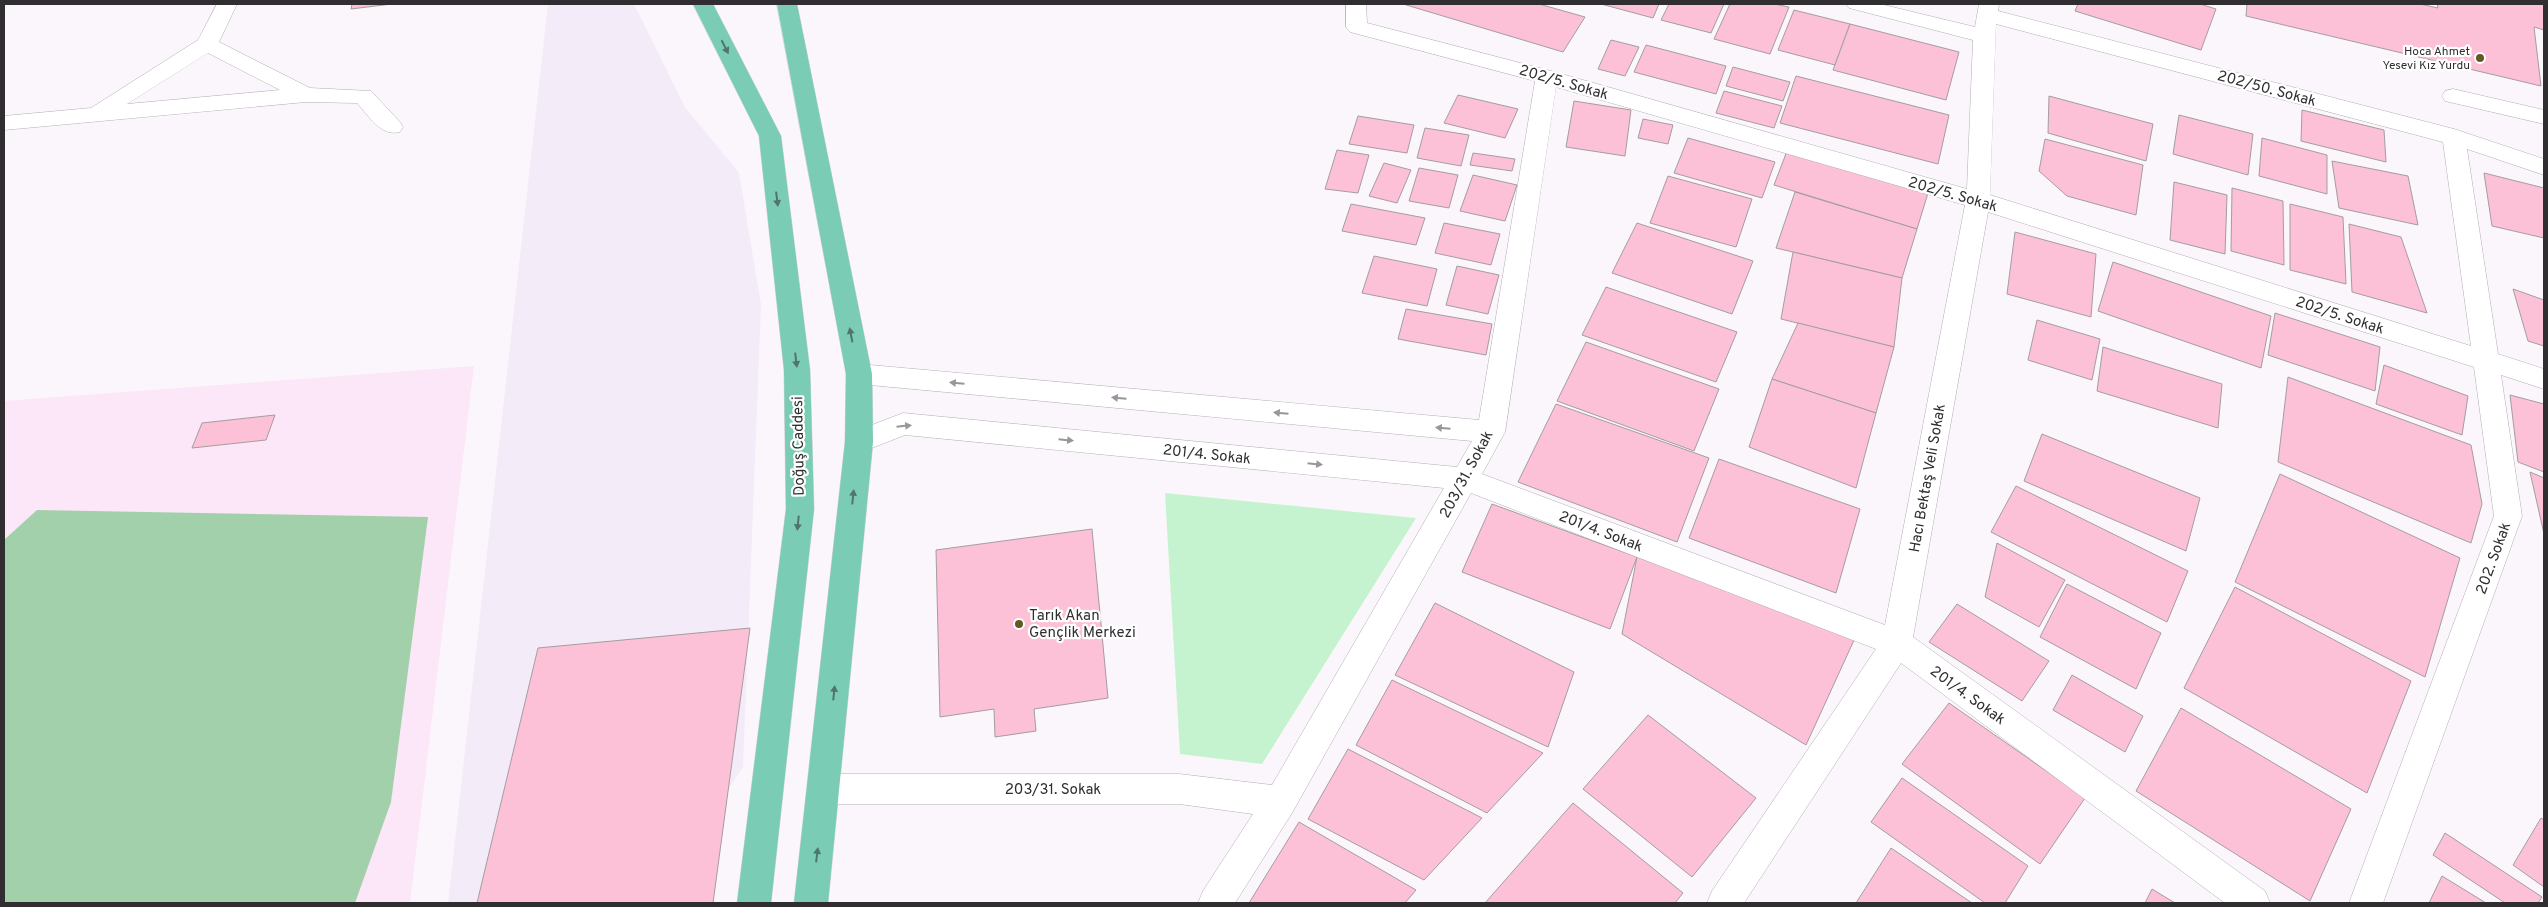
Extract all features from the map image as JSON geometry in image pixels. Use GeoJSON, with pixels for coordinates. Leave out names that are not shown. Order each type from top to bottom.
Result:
{"type":"FeatureCollection","features":[{"type":"Feature","properties":{"kind":"main road","name":"Doğuş Caddesi"},"geometry":{"type":"LineString","coordinates":[[703,4],[770,136],[797,370],[800,509],[754,903]]}},
{"type":"Feature","properties":{"kind":"main road"},"geometry":{"type":"LineString","coordinates":[[788,4],[859,374],[859,442],[811,903]]}},
{"type":"Feature","properties":{"kind":"street"},"geometry":{"type":"LineString","coordinates":[[93,116],[207,44],[228,4]]}},
{"type":"Feature","properties":{"kind":"street","name":"202/5. Sokak"},"geometry":{"type":"LineString","coordinates":[[1356,4],[1357,27],[1547,77],[1978,200],[2544,379]]}},
{"type":"Feature","properties":{"kind":"street","name":"202/50. Sokak"},"geometry":{"type":"LineString","coordinates":[[1856,4],[1987,18],[2454,137],[2544,167]]}},
{"type":"Feature","properties":{"kind":"street","name":"Hacı Bektaş Veli Sokak"},"geometry":{"type":"LineString","coordinates":[[1724,903],[1897,643],[1978,200],[1987,18]]}},
{"type":"Feature","properties":{"kind":"street"},"geometry":{"type":"LineString","coordinates":[[207,44],[306,95]]}},
{"type":"Feature","properties":{"kind":"street","name":"203/31. Sokak"},"geometry":{"type":"LineString","coordinates":[[1215,903],[1280,802],[1492,432],[1547,77]]}},
{"type":"Feature","properties":{"kind":"street"},"geometry":{"type":"LineString","coordinates":[[4,123],[306,95],[363,96],[392,126]]}},
{"type":"Feature","properties":{"kind":"street"},"geometry":{"type":"LineString","coordinates":[[2453,96],[2544,117]]}},
{"type":"Feature","properties":{"kind":"street","name":"202. Sokak"},"geometry":{"type":"LineString","coordinates":[[2366,903],[2508,516],[2454,137]]}},
{"type":"Feature","properties":{"kind":"street"},"geometry":{"type":"LineString","coordinates":[[859,374],[1492,432]]}},
{"type":"Feature","properties":{"kind":"street","name":"201/4. Sokak"},"geometry":{"type":"LineString","coordinates":[[859,442],[903,424],[1465,479],[1897,643],[2253,903]]}},
{"type":"Feature","properties":{"kind":"street","name":"203/31. Sokak"},"geometry":{"type":"LineString","coordinates":[[824,789],[1179,789],[1280,802]]}},
{"type":"Feature","properties":{"kind":"shaded area"},"geometry":{"type":"Polygon","coordinates":[[[548,4],[634,4],[685,107],[739,173],[761,305],[743,767],[652,903],[448,903],[548,4]]]}},
{"type":"Feature","properties":{"kind":"shaded area"},"geometry":{"type":"Polygon","coordinates":[[[474,366],[410,903],[4,903],[4,401],[474,366]]]}},
{"type":"Feature","properties":{"kind":"green space"},"geometry":{"type":"Polygon","coordinates":[[[1165,493],[1416,518],[1262,764],[1180,754],[1165,493]]]}},
{"type":"Feature","properties":{"kind":"green space"},"geometry":{"type":"Polygon","coordinates":[[[37,510],[428,517],[391,802],[355,903],[4,903],[4,540],[37,510]]]}},
{"type":"Feature","properties":{"kind":"building"},"geometry":{"type":"Polygon","coordinates":[[[352,4],[392,4],[351,9],[352,4]]]}},
{"type":"Feature","properties":{"kind":"building"},"geometry":{"type":"Polygon","coordinates":[[[1403,4],[1539,4],[1585,17],[1563,52],[1403,4]]]}},
{"type":"Feature","properties":{"kind":"building"},"geometry":{"type":"Polygon","coordinates":[[[1601,4],[1659,4],[1653,18],[1601,4]]]}},
{"type":"Feature","properties":{"kind":"building"},"geometry":{"type":"Polygon","coordinates":[[[1669,4],[1724,4],[1711,33],[1661,20],[1669,4]]]}},
{"type":"Feature","properties":{"kind":"building"},"geometry":{"type":"Polygon","coordinates":[[[1730,4],[1774,4],[1789,7],[1770,54],[1714,39],[1730,4]]]}},
{"type":"Feature","properties":{"kind":"building"},"geometry":{"type":"Polygon","coordinates":[[[2078,4],[2200,4],[2216,9],[2201,50],[2075,11],[2078,4]]]}},
{"type":"Feature","properties":{"kind":"building","name":"Hoca Ahmet Yesevi Kız Yurdu"},"geometry":{"type":"Polygon","coordinates":[[[2247,4],[2420,4],[2438,8],[2437,4],[2544,4],[2544,30],[2534,27],[2541,86],[2246,16],[2247,4]]]}},
{"type":"Feature","properties":{"kind":"building"},"geometry":{"type":"Polygon","coordinates":[[[1794,10],[1850,24],[1835,65],[1778,50],[1794,10]]]}},
{"type":"Feature","properties":{"kind":"building"},"geometry":{"type":"Polygon","coordinates":[[[1850,24],[1959,52],[1946,100],[1833,70],[1850,24]]]}},
{"type":"Feature","properties":{"kind":"building"},"geometry":{"type":"Polygon","coordinates":[[[1611,40],[1639,47],[1625,76],[1598,69],[1611,40]]]}},
{"type":"Feature","properties":{"kind":"building"},"geometry":{"type":"Polygon","coordinates":[[[1646,45],[1726,66],[1716,94],[1634,72],[1646,45]]]}},
{"type":"Feature","properties":{"kind":"building"},"geometry":{"type":"Polygon","coordinates":[[[1733,67],[1790,82],[1783,101],[1726,86],[1733,67]]]}},
{"type":"Feature","properties":{"kind":"building"},"geometry":{"type":"Polygon","coordinates":[[[1796,76],[1949,115],[1938,164],[1780,123],[1796,76]]]}},
{"type":"Feature","properties":{"kind":"building"},"geometry":{"type":"Polygon","coordinates":[[[1724,91],[1782,106],[1774,128],[1716,113],[1724,91]]]}},
{"type":"Feature","properties":{"kind":"building"},"geometry":{"type":"Polygon","coordinates":[[[1458,95],[1518,109],[1505,138],[1444,123],[1458,95]]]}},
{"type":"Feature","properties":{"kind":"building"},"geometry":{"type":"Polygon","coordinates":[[[2049,96],[2153,124],[2146,161],[2048,133],[2049,96]]]}},
{"type":"Feature","properties":{"kind":"building"},"geometry":{"type":"Polygon","coordinates":[[[1574,101],[1631,110],[1625,156],[1566,147],[1574,101]]]}},
{"type":"Feature","properties":{"kind":"building"},"geometry":{"type":"Polygon","coordinates":[[[2302,110],[2384,130],[2386,162],[2301,141],[2302,110]]]}},
{"type":"Feature","properties":{"kind":"building"},"geometry":{"type":"Polygon","coordinates":[[[2179,115],[2253,134],[2248,175],[2173,154],[2179,115]]]}},
{"type":"Feature","properties":{"kind":"building"},"geometry":{"type":"Polygon","coordinates":[[[1358,116],[1414,125],[1407,153],[1349,144],[1358,116]]]}},
{"type":"Feature","properties":{"kind":"building"},"geometry":{"type":"Polygon","coordinates":[[[1643,119],[1673,125],[1668,144],[1638,138],[1643,119]]]}},
{"type":"Feature","properties":{"kind":"building"},"geometry":{"type":"Polygon","coordinates":[[[1425,128],[1469,135],[1461,166],[1417,158],[1425,128]]]}},
{"type":"Feature","properties":{"kind":"building"},"geometry":{"type":"Polygon","coordinates":[[[1688,138],[1775,162],[1762,198],[1674,173],[1688,138]]]}},
{"type":"Feature","properties":{"kind":"building"},"geometry":{"type":"Polygon","coordinates":[[[2262,138],[2327,155],[2327,194],[2259,176],[2262,138]]]}},
{"type":"Feature","properties":{"kind":"building"},"geometry":{"type":"Polygon","coordinates":[[[2045,139],[2143,165],[2136,215],[2067,196],[2039,171],[2045,139]]]}},
{"type":"Feature","properties":{"kind":"building"},"geometry":{"type":"Polygon","coordinates":[[[1337,150],[1369,155],[1358,193],[1325,189],[1337,150]]]}},
{"type":"Feature","properties":{"kind":"building"},"geometry":{"type":"Polygon","coordinates":[[[1787,151],[1928,193],[1917,229],[1774,185],[1787,151]]]}},
{"type":"Feature","properties":{"kind":"building"},"geometry":{"type":"Polygon","coordinates":[[[1473,153],[1515,159],[1512,171],[1470,165],[1473,153]]]}},
{"type":"Feature","properties":{"kind":"building"},"geometry":{"type":"Polygon","coordinates":[[[2332,161],[2408,176],[2418,225],[2339,208],[2332,161]]]}},
{"type":"Feature","properties":{"kind":"building"},"geometry":{"type":"Polygon","coordinates":[[[1384,163],[1411,170],[1397,203],[1369,196],[1384,163]]]}},
{"type":"Feature","properties":{"kind":"building"},"geometry":{"type":"Polygon","coordinates":[[[1419,168],[1458,175],[1449,208],[1409,201],[1419,168]]]}},
{"type":"Feature","properties":{"kind":"building"},"geometry":{"type":"Polygon","coordinates":[[[2484,173],[2544,188],[2544,238],[2492,226],[2484,173]]]}},
{"type":"Feature","properties":{"kind":"building"},"geometry":{"type":"Polygon","coordinates":[[[1473,175],[1517,185],[1505,221],[1460,211],[1473,175]]]}},
{"type":"Feature","properties":{"kind":"building"},"geometry":{"type":"Polygon","coordinates":[[[1668,176],[1752,199],[1736,247],[1650,223],[1668,176]]]}},
{"type":"Feature","properties":{"kind":"building"},"geometry":{"type":"Polygon","coordinates":[[[2174,182],[2227,195],[2225,254],[2170,240],[2174,182]]]}},
{"type":"Feature","properties":{"kind":"building"},"geometry":{"type":"Polygon","coordinates":[[[2232,188],[2283,201],[2284,265],[2231,251],[2232,188]]]}},
{"type":"Feature","properties":{"kind":"building"},"geometry":{"type":"Polygon","coordinates":[[[1795,192],[1917,229],[1902,278],[1776,248],[1795,192]]]}},
{"type":"Feature","properties":{"kind":"building"},"geometry":{"type":"Polygon","coordinates":[[[1351,204],[1425,218],[1416,245],[1342,231],[1351,204]]]}},
{"type":"Feature","properties":{"kind":"building"},"geometry":{"type":"Polygon","coordinates":[[[2290,204],[2343,217],[2346,284],[2290,270],[2290,204]]]}},
{"type":"Feature","properties":{"kind":"building"},"geometry":{"type":"Polygon","coordinates":[[[1444,223],[1500,234],[1491,265],[1435,253],[1444,223]]]}},
{"type":"Feature","properties":{"kind":"building"},"geometry":{"type":"Polygon","coordinates":[[[1637,223],[1753,261],[1732,314],[1612,273],[1637,223]]]}},
{"type":"Feature","properties":{"kind":"building"},"geometry":{"type":"Polygon","coordinates":[[[2349,224],[2401,237],[2427,313],[2352,292],[2349,224]]]}},
{"type":"Feature","properties":{"kind":"building"},"geometry":{"type":"Polygon","coordinates":[[[2015,232],[2096,254],[2091,317],[2007,294],[2015,232]]]}},
{"type":"Feature","properties":{"kind":"building"},"geometry":{"type":"Polygon","coordinates":[[[1793,252],[1902,278],[1894,347],[1781,319],[1793,252]]]}},
{"type":"Feature","properties":{"kind":"building"},"geometry":{"type":"Polygon","coordinates":[[[1374,256],[1437,269],[1427,306],[1362,293],[1374,256]]]}},
{"type":"Feature","properties":{"kind":"building"},"geometry":{"type":"Polygon","coordinates":[[[2113,262],[2271,316],[2261,368],[2098,311],[2113,262]]]}},
{"type":"Feature","properties":{"kind":"building"},"geometry":{"type":"Polygon","coordinates":[[[1457,266],[1499,275],[1488,314],[1446,305],[1457,266]]]}},
{"type":"Feature","properties":{"kind":"building"},"geometry":{"type":"Polygon","coordinates":[[[1606,287],[1737,332],[1716,382],[1582,335],[1606,287]]]}},
{"type":"Feature","properties":{"kind":"building"},"geometry":{"type":"Polygon","coordinates":[[[2513,289],[2544,300],[2544,346],[2528,341],[2513,289]]]}},
{"type":"Feature","properties":{"kind":"building"},"geometry":{"type":"Polygon","coordinates":[[[1406,309],[1492,324],[1486,355],[1398,339],[1406,309]]]}},
{"type":"Feature","properties":{"kind":"building"},"geometry":{"type":"Polygon","coordinates":[[[2275,313],[2380,347],[2375,391],[2268,355],[2275,313]]]}},
{"type":"Feature","properties":{"kind":"building"},"geometry":{"type":"Polygon","coordinates":[[[2037,320],[2100,339],[2092,380],[2028,360],[2037,320]]]}},
{"type":"Feature","properties":{"kind":"building"},"geometry":{"type":"Polygon","coordinates":[[[1798,323],[1894,347],[1876,413],[1772,379],[1798,323]]]}},
{"type":"Feature","properties":{"kind":"building"},"geometry":{"type":"Polygon","coordinates":[[[1586,342],[1719,389],[1694,451],[1557,401],[1586,342]]]}},
{"type":"Feature","properties":{"kind":"building"},"geometry":{"type":"Polygon","coordinates":[[[2103,347],[2222,384],[2218,428],[2097,391],[2103,347]]]}},
{"type":"Feature","properties":{"kind":"building"},"geometry":{"type":"Polygon","coordinates":[[[2384,365],[2468,396],[2462,435],[2376,404],[2384,365]]]}},
{"type":"Feature","properties":{"kind":"building"},"geometry":{"type":"Polygon","coordinates":[[[2288,377],[2471,445],[2482,504],[2471,543],[2278,462],[2288,377]]]}},
{"type":"Feature","properties":{"kind":"building"},"geometry":{"type":"Polygon","coordinates":[[[1772,379],[1876,413],[1856,488],[1749,447],[1772,379]]]}},
{"type":"Feature","properties":{"kind":"building"},"geometry":{"type":"Polygon","coordinates":[[[2510,395],[2544,404],[2544,472],[2518,462],[2510,395]]]}},
{"type":"Feature","properties":{"kind":"building"},"geometry":{"type":"Polygon","coordinates":[[[1556,404],[1709,458],[1677,542],[1518,482],[1556,404]]]}},
{"type":"Feature","properties":{"kind":"building"},"geometry":{"type":"Polygon","coordinates":[[[275,415],[266,440],[192,448],[202,423],[275,415]]]}},
{"type":"Feature","properties":{"kind":"building"},"geometry":{"type":"Polygon","coordinates":[[[2042,434],[2200,498],[2186,551],[2024,481],[2042,434]]]}},
{"type":"Feature","properties":{"kind":"building"},"geometry":{"type":"Polygon","coordinates":[[[1719,459],[1860,509],[1836,593],[1689,538],[1719,459]]]}},
{"type":"Feature","properties":{"kind":"building"},"geometry":{"type":"Polygon","coordinates":[[[2530,472],[2544,478],[2544,534],[2530,472]]]}},
{"type":"Feature","properties":{"kind":"building"},"geometry":{"type":"Polygon","coordinates":[[[2280,474],[2460,558],[2425,677],[2235,582],[2280,474]]]}},
{"type":"Feature","properties":{"kind":"building"},"geometry":{"type":"Polygon","coordinates":[[[2016,486],[2188,571],[2167,622],[1991,532],[2016,486]]]}},
{"type":"Feature","properties":{"kind":"building"},"geometry":{"type":"Polygon","coordinates":[[[1492,504],[1637,557],[1610,629],[1462,572],[1492,504]]]}},
{"type":"Feature","properties":{"kind":"building","name":"Tarık Akan Gençlik Merkezi"},"geometry":{"type":"Polygon","coordinates":[[[1092,529],[1108,698],[1034,709],[1036,731],[995,737],[994,709],[940,717],[936,550],[1092,529]]]}},
{"type":"Feature","properties":{"kind":"building"},"geometry":{"type":"Polygon","coordinates":[[[1997,543],[2065,580],[2039,627],[1985,597],[1997,543]]]}},
{"type":"Feature","properties":{"kind":"building"},"geometry":{"type":"Polygon","coordinates":[[[1637,557],[1855,638],[1806,745],[1622,634],[1637,557]]]}},
{"type":"Feature","properties":{"kind":"building"},"geometry":{"type":"Polygon","coordinates":[[[2067,584],[2161,633],[2136,689],[2040,637],[2067,584]]]}},
{"type":"Feature","properties":{"kind":"building"},"geometry":{"type":"Polygon","coordinates":[[[2235,587],[2411,681],[2367,793],[2184,688],[2235,587]]]}},
{"type":"Feature","properties":{"kind":"building"},"geometry":{"type":"Polygon","coordinates":[[[1435,603],[1574,672],[1548,747],[1395,675],[1435,603]]]}},
{"type":"Feature","properties":{"kind":"building"},"geometry":{"type":"Polygon","coordinates":[[[1957,604],[2049,661],[2022,701],[1929,642],[1957,604]]]}},
{"type":"Feature","properties":{"kind":"building"},"geometry":{"type":"Polygon","coordinates":[[[750,628],[713,903],[477,903],[538,648],[750,628]]]}},
{"type":"Feature","properties":{"kind":"building"},"geometry":{"type":"Polygon","coordinates":[[[2072,675],[2143,716],[2125,752],[2053,710],[2072,675]]]}},
{"type":"Feature","properties":{"kind":"building"},"geometry":{"type":"Polygon","coordinates":[[[1392,680],[1543,753],[1487,813],[1356,745],[1392,680]]]}},
{"type":"Feature","properties":{"kind":"building"},"geometry":{"type":"Polygon","coordinates":[[[1949,703],[2085,798],[2040,864],[1902,764],[1949,703]]]}},
{"type":"Feature","properties":{"kind":"building"},"geometry":{"type":"Polygon","coordinates":[[[2181,708],[2351,809],[2310,901],[2136,791],[2181,708]]]}},
{"type":"Feature","properties":{"kind":"building"},"geometry":{"type":"Polygon","coordinates":[[[1648,715],[1756,798],[1692,877],[1583,789],[1648,715]]]}},
{"type":"Feature","properties":{"kind":"building"},"geometry":{"type":"Polygon","coordinates":[[[1348,749],[1482,818],[1424,880],[1308,819],[1348,749]]]}},
{"type":"Feature","properties":{"kind":"building"},"geometry":{"type":"Polygon","coordinates":[[[1902,778],[2028,866],[2005,903],[1985,903],[1871,822],[1902,778]]]}},
{"type":"Feature","properties":{"kind":"building"},"geometry":{"type":"Polygon","coordinates":[[[1573,803],[1683,893],[1675,903],[1485,903],[1573,803]]]}},
{"type":"Feature","properties":{"kind":"building"},"geometry":{"type":"Polygon","coordinates":[[[2541,818],[2544,820],[2544,887],[2513,865],[2541,818]]]}},
{"type":"Feature","properties":{"kind":"building"},"geometry":{"type":"Polygon","coordinates":[[[1299,822],[1416,890],[1405,903],[1249,903],[1299,822]]]}},
{"type":"Feature","properties":{"kind":"building"},"geometry":{"type":"Polygon","coordinates":[[[2445,833],[2542,897],[2538,903],[2505,903],[2433,855],[2445,833]]]}},
{"type":"Feature","properties":{"kind":"building"},"geometry":{"type":"Polygon","coordinates":[[[1891,848],[1972,903],[1856,903],[1891,848]]]}},
{"type":"Feature","properties":{"kind":"building"},"geometry":{"type":"Polygon","coordinates":[[[2442,876],[2486,903],[2429,903],[2442,876]]]}},
{"type":"Feature","properties":{"kind":"building"},"geometry":{"type":"Polygon","coordinates":[[[2152,889],[2175,903],[2145,903],[2152,889]]]}},
{"type":"Feature","properties":{"kind":"place","name":"Hoca Ahmet Yesevi Kız Yurdu"},"geometry":{"type":"Point","coordinates":[2480,58]}},
{"type":"Feature","properties":{"kind":"place","name":"Tarık Akan Gençlik Merkezi"},"geometry":{"type":"Point","coordinates":[1019,624]}}]}
